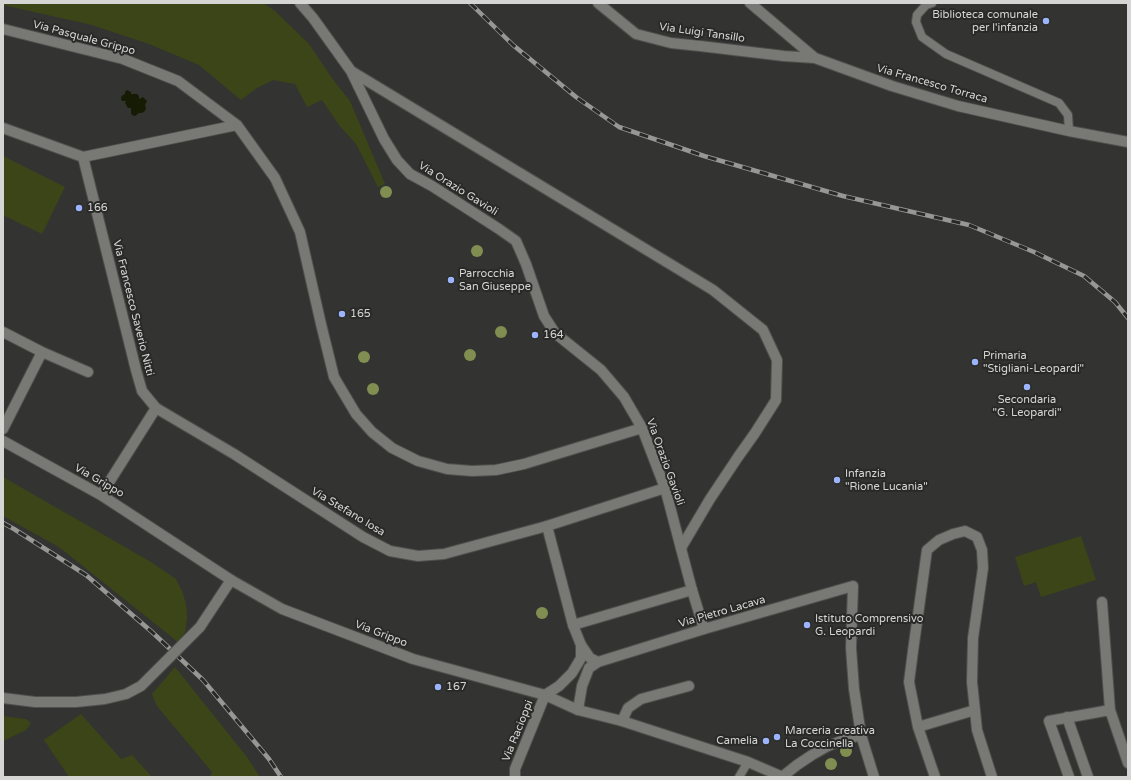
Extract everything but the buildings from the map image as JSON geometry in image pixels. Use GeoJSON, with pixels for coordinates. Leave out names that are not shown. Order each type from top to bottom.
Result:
{"type":"FeatureCollection","features":[{"type":"Feature","properties":{"kind":"street"},"geometry":{"type":"LineString","coordinates":[[300,3],[313,18],[351,71],[712,290],[763,330],[777,360],[776,400],[755,434],[710,499],[681,548]]}},
{"type":"Feature","properties":{"kind":"street","name":"Via Luigi Tansillo"},"geometry":{"type":"LineString","coordinates":[[598,3],[636,34],[642,36],[671,43],[784,56],[815,58]]}},
{"type":"Feature","properties":{"kind":"street","name":"Via Francesco Torraca"},"geometry":{"type":"LineString","coordinates":[[750,3],[815,58],[892,86],[958,106],[1069,131],[1128,142]]}},
{"type":"Feature","properties":{"kind":"street","name":"Via Pasquale Grippo"},"geometry":{"type":"LineString","coordinates":[[3,29],[124,59],[178,80],[237,125],[275,178],[300,232],[334,376],[356,414],[372,432],[392,448],[418,460],[447,469],[472,471],[496,470],[524,464],[642,428]]}},
{"type":"Feature","properties":{"kind":"street","name":"Via Orazio Gavioli"},"geometry":{"type":"LineString","coordinates":[[351,71],[384,139],[397,160],[410,174],[432,186],[516,241],[526,264],[544,316],[555,333],[601,370],[624,398],[642,428],[664,488],[704,629]]}},
{"type":"Feature","properties":{"kind":"street"},"geometry":{"type":"LineString","coordinates":[[3,128],[83,157],[237,125]]}},
{"type":"Feature","properties":{"kind":"street","name":"Via Francesco Saverio Nitti"},"geometry":{"type":"LineString","coordinates":[[83,157],[142,391],[156,408]]}},
{"type":"Feature","properties":{"kind":"street"},"geometry":{"type":"LineString","coordinates":[[3,332],[42,352],[88,372]]}},
{"type":"Feature","properties":{"kind":"street"},"geometry":{"type":"LineString","coordinates":[[3,429],[42,352]]}},
{"type":"Feature","properties":{"kind":"street"},"geometry":{"type":"LineString","coordinates":[[101,494],[156,408]]}},
{"type":"Feature","properties":{"kind":"street","name":"Via Stefano Iosa"},"geometry":{"type":"LineString","coordinates":[[156,408],[234,454],[363,537],[390,551],[418,556],[444,554],[547,526],[664,488]]}},
{"type":"Feature","properties":{"kind":"street","name":"Via Grippo"},"geometry":{"type":"LineString","coordinates":[[3,441],[101,494],[231,580],[282,609],[413,659],[545,694],[578,710],[622,721],[748,762],[782,777]]}},
{"type":"Feature","properties":{"kind":"street"},"geometry":{"type":"LineString","coordinates":[[547,526],[573,624],[581,645],[590,658],[598,662],[589,668],[582,686],[578,710]]}},
{"type":"Feature","properties":{"kind":"street"},"geometry":{"type":"LineString","coordinates":[[936,777],[918,727],[909,682],[927,550],[939,540],[952,534],[965,531],[977,537],[982,550],[983,568],[973,638],[972,682],[977,730],[992,777]]}},
{"type":"Feature","properties":{"kind":"street"},"geometry":{"type":"LineString","coordinates":[[3,698],[35,702],[76,702],[105,699],[126,694],[141,686],[200,626],[231,580]]}},
{"type":"Feature","properties":{"kind":"street","name":"Via Pietro Lacava"},"geometry":{"type":"LineString","coordinates":[[598,662],[704,629],[853,586],[851,648],[854,689],[861,735]]}},
{"type":"Feature","properties":{"kind":"street"},"geometry":{"type":"LineString","coordinates":[[573,624],[692,590]]}},
{"type":"Feature","properties":{"kind":"street"},"geometry":{"type":"LineString","coordinates":[[1102,602],[1110,710],[1128,763]]}},
{"type":"Feature","properties":{"kind":"street"},"geometry":{"type":"LineString","coordinates":[[545,694],[560,686],[572,673],[581,658],[581,645]]}},
{"type":"Feature","properties":{"kind":"street"},"geometry":{"type":"LineString","coordinates":[[622,721],[628,708],[640,699],[689,686]]}},
{"type":"Feature","properties":{"kind":"street","name":"Via Racioppi"},"geometry":{"type":"LineString","coordinates":[[515,777],[515,769],[545,694]]}},
{"type":"Feature","properties":{"kind":"street"},"geometry":{"type":"LineString","coordinates":[[918,727],[975,710]]}},
{"type":"Feature","properties":{"kind":"street"},"geometry":{"type":"LineString","coordinates":[[1069,777],[1049,721],[1110,710]]}},
{"type":"Feature","properties":{"kind":"street"},"geometry":{"type":"LineString","coordinates":[[1068,717],[1088,777]]}},
{"type":"Feature","properties":{"kind":"street"},"geometry":{"type":"LineString","coordinates":[[782,777],[797,765],[828,746],[861,735],[874,777]]}},
{"type":"Feature","properties":{"kind":"lane"},"geometry":{"type":"LineString","coordinates":[[932,3],[926,4],[917,15],[916,22],[922,37],[946,54],[1059,103],[1068,115],[1069,131]]}},
{"type":"Feature","properties":{"kind":"lane"},"geometry":{"type":"LineString","coordinates":[[739,777],[748,762]]}},
{"type":"Feature","properties":{"kind":"green space"},"geometry":{"type":"Polygon","coordinates":[[[3,3],[263,3],[275,11],[309,44],[334,81],[350,101],[385,184],[378,187],[356,144],[339,125],[322,100],[307,107],[295,84],[273,80],[257,88],[241,100],[199,65],[149,44],[92,25],[3,5],[3,3]]]}},
{"type":"Feature","properties":{"kind":"green space"},"geometry":{"type":"Polygon","coordinates":[[[3,156],[65,187],[42,234],[3,215],[3,156]]]}},
{"type":"Feature","properties":{"kind":"green space"},"geometry":{"type":"Polygon","coordinates":[[[3,477],[151,562],[176,579],[186,604],[187,617],[185,632],[178,642],[59,547],[3,516],[3,477]]]}},
{"type":"Feature","properties":{"kind":"green space"},"geometry":{"type":"Polygon","coordinates":[[[1081,536],[1096,580],[1041,597],[1036,582],[1024,586],[1015,557],[1081,536]]]}},
{"type":"Feature","properties":{"kind":"green space"},"geometry":{"type":"Polygon","coordinates":[[[175,667],[247,757],[260,777],[210,777],[212,772],[157,706],[152,694],[175,667]]]}},
{"type":"Feature","properties":{"kind":"green space"},"geometry":{"type":"Polygon","coordinates":[[[81,714],[121,759],[132,755],[152,777],[69,777],[44,740],[81,714]]]}},
{"type":"Feature","properties":{"kind":"green space"},"geometry":{"type":"Polygon","coordinates":[[[3,716],[26,719],[31,723],[26,730],[3,741],[3,716]]]}},
{"type":"Feature","properties":{"kind":"shaded area"},"geometry":{"type":"Polygon","coordinates":[[[127,90],[131,92],[131,94],[137,94],[139,99],[143,97],[147,101],[145,111],[135,116],[132,115],[131,108],[128,108],[125,103],[126,101],[122,101],[121,99],[127,90]]]}},
{"type":"Feature","properties":{"kind":"railway"},"geometry":{"type":"LineString","coordinates":[[470,3],[513,45],[576,97],[619,127],[704,156],[843,196],[969,225],[1034,252],[1084,276],[1115,302],[1128,318]]}},
{"type":"Feature","properties":{"kind":"railway"},"geometry":{"type":"LineString","coordinates":[[3,523],[86,575],[152,632],[203,680],[269,759],[281,777]]}},
{"type":"Feature","properties":{"kind":"place","name":"Biblioteca comunale per l'infanzia"},"geometry":{"type":"Point","coordinates":[1046,21]}},
{"type":"Feature","properties":{"kind":"place","name":"166"},"geometry":{"type":"Point","coordinates":[79,208]}},
{"type":"Feature","properties":{"kind":"place","name":"Parrocchia San Giuseppe"},"geometry":{"type":"Point","coordinates":[451,280]}},
{"type":"Feature","properties":{"kind":"place","name":"165"},"geometry":{"type":"Point","coordinates":[342,314]}},
{"type":"Feature","properties":{"kind":"place","name":"164"},"geometry":{"type":"Point","coordinates":[535,335]}},
{"type":"Feature","properties":{"kind":"place","name":"Primaria \"Stigliani-Leopardi\""},"geometry":{"type":"Point","coordinates":[975,362]}},
{"type":"Feature","properties":{"kind":"place","name":"Secondaria \"G. Leopardi\""},"geometry":{"type":"Point","coordinates":[1027,387]}},
{"type":"Feature","properties":{"kind":"place","name":"Infanzia \"Rione Lucania\""},"geometry":{"type":"Point","coordinates":[837,480]}},
{"type":"Feature","properties":{"kind":"place","name":"Istituto Comprensivo G. Leopardi"},"geometry":{"type":"Point","coordinates":[807,625]}},
{"type":"Feature","properties":{"kind":"place","name":"167"},"geometry":{"type":"Point","coordinates":[438,687]}},
{"type":"Feature","properties":{"kind":"place","name":"Marceria creativa La Coccinella"},"geometry":{"type":"Point","coordinates":[777,737]}},
{"type":"Feature","properties":{"kind":"place","name":"Camelia"},"geometry":{"type":"Point","coordinates":[766,741]}}]}
